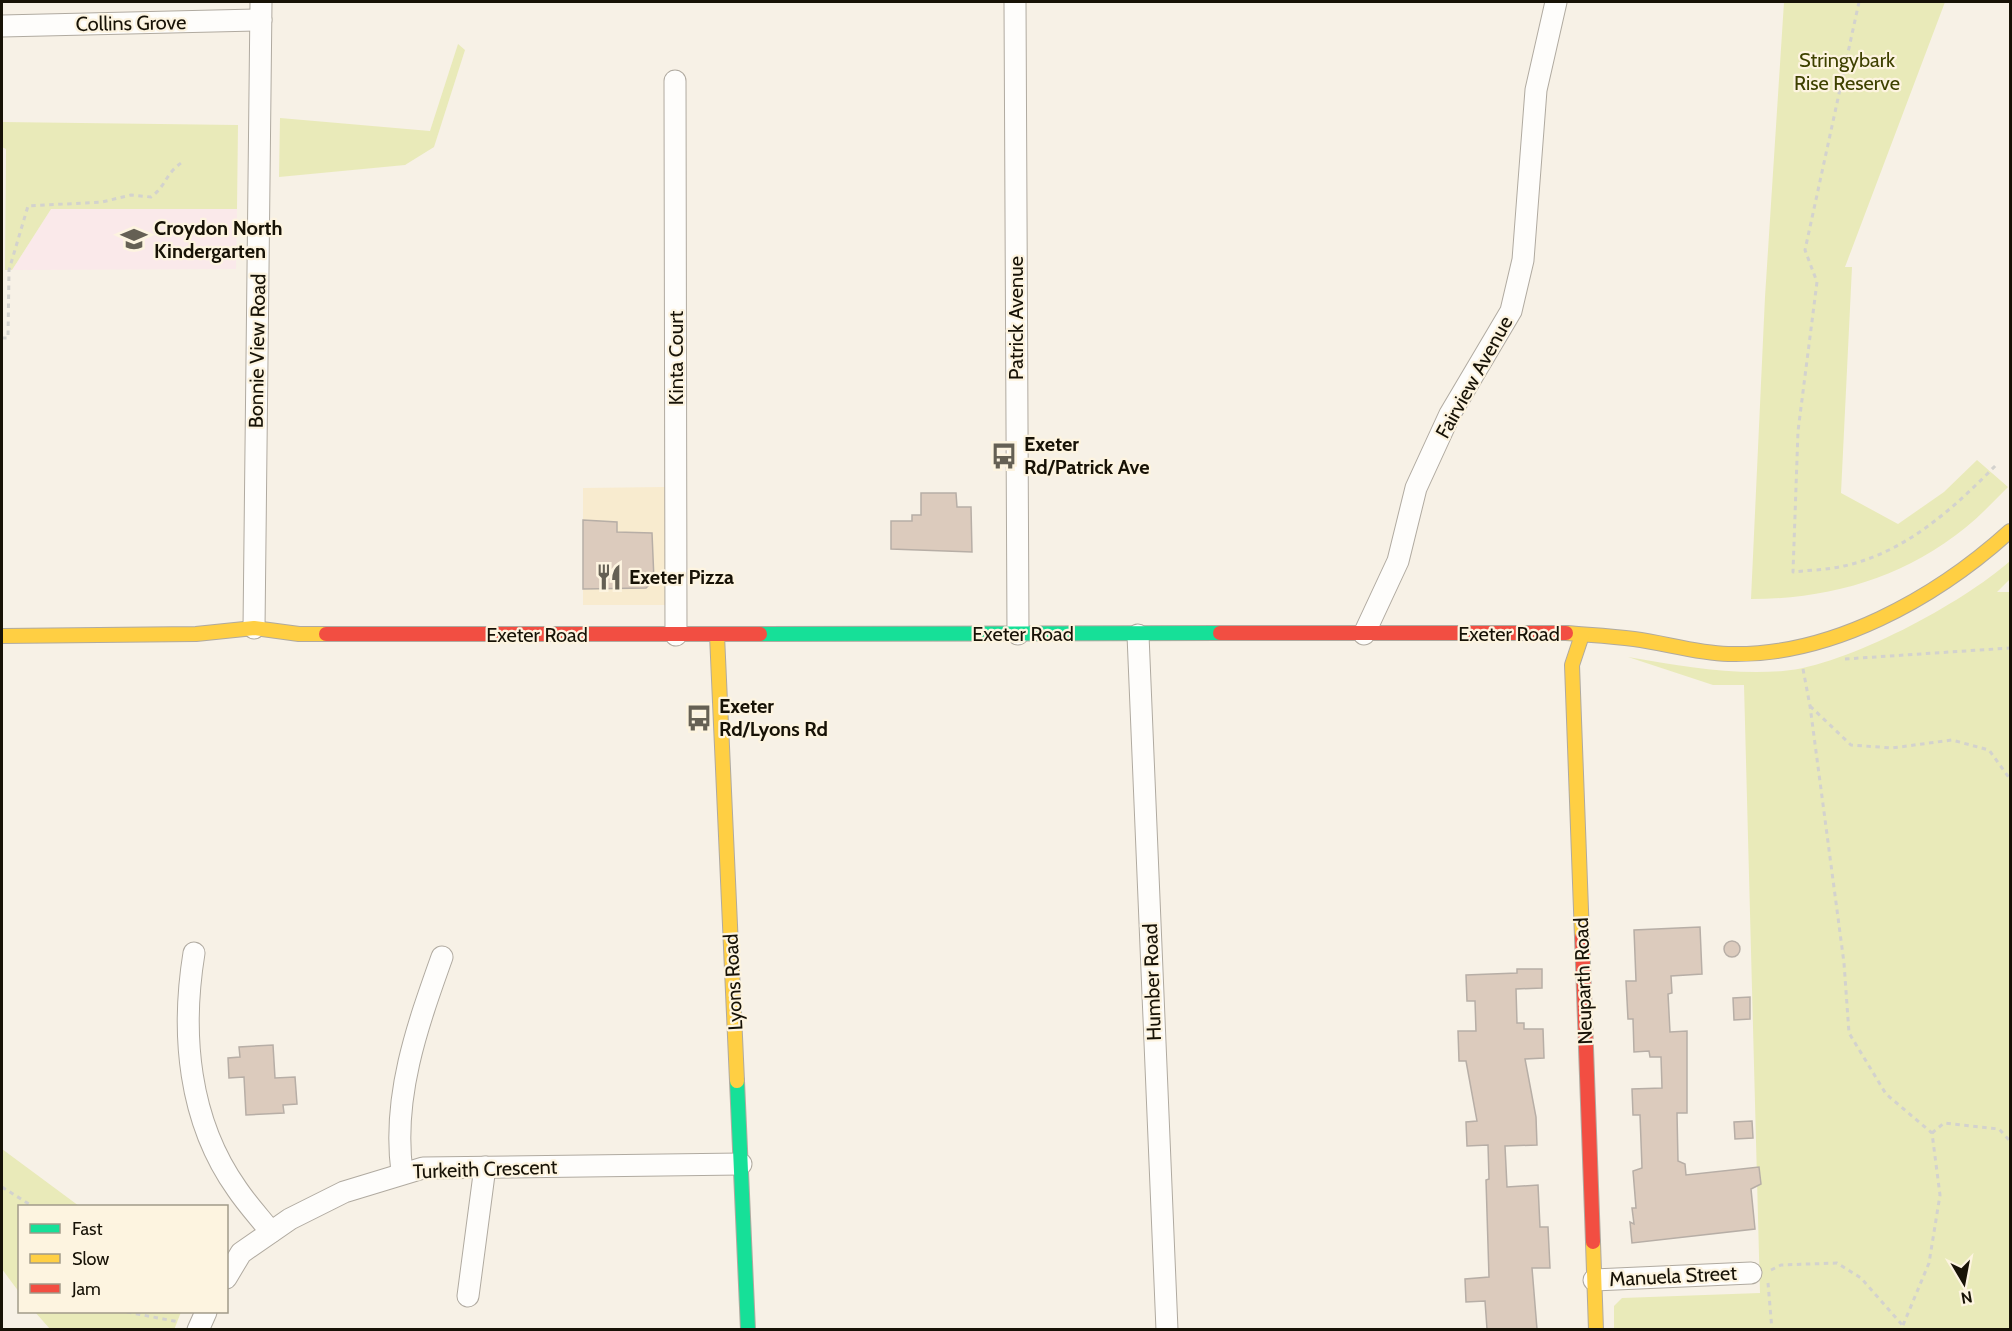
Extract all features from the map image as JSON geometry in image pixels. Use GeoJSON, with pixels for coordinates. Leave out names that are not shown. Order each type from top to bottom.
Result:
{"type":"FeatureCollection","features":[{"type":"Feature","properties":{"kind":"street","name":"Patrick Avenue"},"geometry":{"type":"LineString","coordinates":[[1015,2],[1018,634]]}},
{"type":"Feature","properties":{"kind":"street","name":"Fairview Avenue"},"geometry":{"type":"LineString","coordinates":[[1364,634],[1398,561],[1421,477],[1450,414],[1511,311],[1523,260],[1536,90],[1556,2]]}},
{"type":"Feature","properties":{"kind":"street","name":"Collins Grove"},"geometry":{"type":"LineString","coordinates":[[2,26],[261,11]]}},
{"type":"Feature","properties":{"kind":"street","name":"Bonnie View Road"},"geometry":{"type":"LineString","coordinates":[[254,628],[261,11]]}},
{"type":"Feature","properties":{"kind":"street","name":"Kinta Court"},"geometry":{"type":"LineString","coordinates":[[675,81],[676,635]]}},
{"type":"Feature","properties":{"kind":"street","name":"Exeter Road"},"geometry":{"type":"LineString","coordinates":[[2,636],[196,634],[254,628],[299,634],[1582,634],[1728,654],[1762,654],[1799,647],[1858,627],[1942,583],[1978,560],[2010,531]]}},
{"type":"Feature","properties":{"kind":"street","name":"Humber Road"},"geometry":{"type":"LineString","coordinates":[[1138,634],[1167,1329]]}},
{"type":"Feature","properties":{"kind":"street","name":"Neuparth Road"},"geometry":{"type":"LineString","coordinates":[[1582,634],[1572,665],[1596,1329]]}},
{"type":"Feature","properties":{"kind":"street","name":"Lyons Road"},"geometry":{"type":"LineString","coordinates":[[717,635],[748,1329]]}},
{"type":"Feature","properties":{"kind":"street"},"geometry":{"type":"LineString","coordinates":[[194,953],[188,994],[188,1051],[196,1096],[214,1147],[236,1188],[271,1232]]}},
{"type":"Feature","properties":{"kind":"street"},"geometry":{"type":"LineString","coordinates":[[402,1172],[398,1142],[413,1037],[442,957]]}},
{"type":"Feature","properties":{"kind":"street","name":"Turkeith Crescent"},"geometry":{"type":"LineString","coordinates":[[228,1275],[241,1253],[290,1220],[344,1192],[402,1172],[423,1168],[741,1164]]}},
{"type":"Feature","properties":{"kind":"street"},"geometry":{"type":"LineString","coordinates":[[468,1296],[485,1167]]}},
{"type":"Feature","properties":{"kind":"street","name":"Manuela Street"},"geometry":{"type":"LineString","coordinates":[[1594,1280],[1751,1273]]}},
{"type":"Feature","properties":{"kind":"path"},"geometry":{"type":"LineString","coordinates":[[1859,2],[1805,250],[1817,282],[1798,431],[1793,572],[1844,566],[1904,543],[1955,507],[1996,464]]}},
{"type":"Feature","properties":{"kind":"path"},"geometry":{"type":"LineString","coordinates":[[2,338],[8,338],[9,270],[28,206],[102,202],[131,195],[151,197],[160,190],[169,171],[184,161]]}},
{"type":"Feature","properties":{"kind":"path"},"geometry":{"type":"LineString","coordinates":[[1772,1329],[1767,1272],[1781,1265],[1837,1263],[1861,1278],[1902,1328],[1929,1263],[1940,1195],[1932,1133],[1886,1094],[1849,1033],[1844,963],[1810,706],[1799,647]]}},
{"type":"Feature","properties":{"kind":"path"},"geometry":{"type":"LineString","coordinates":[[1841,659],[2010,648]]}},
{"type":"Feature","properties":{"kind":"path"},"geometry":{"type":"LineString","coordinates":[[1803,669],[1812,667]]}},
{"type":"Feature","properties":{"kind":"path"},"geometry":{"type":"LineString","coordinates":[[1810,706],[1851,745],[1892,748],[1952,740],[1989,750],[2010,779]]}},
{"type":"Feature","properties":{"kind":"path"},"geometry":{"type":"LineString","coordinates":[[1932,1133],[1944,1123],[2000,1130],[2010,1141]]}},
{"type":"Feature","properties":{"kind":"path"},"geometry":{"type":"LineString","coordinates":[[2,1188],[30,1205]]}},
{"type":"Feature","properties":{"kind":"path"},"geometry":{"type":"LineString","coordinates":[[140,1313],[201,1322]]}},
{"type":"Feature","properties":{"kind":"shaded area","name":"Croydon North Kindergarten"},"geometry":{"type":"Polygon","coordinates":[[[51,209],[237,209],[236,269],[12,270],[51,209]]]}},
{"type":"Feature","properties":{"kind":"shaded area"},"geometry":{"type":"Polygon","coordinates":[[[665,487],[665,605],[583,605],[583,488],[665,487]]]}},
{"type":"Feature","properties":{"kind":"green space","name":"Stringybark Rise Reserve"},"geometry":{"type":"Polygon","coordinates":[[[1784,2],[1945,2],[1845,267],[1852,267],[1841,493],[1898,524],[1944,492],[1977,460],[2008,487],[1971,523],[1941,545],[1891,572],[1837,590],[1809,595],[1751,599],[1765,297],[1784,2]]]}},
{"type":"Feature","properties":{"kind":"green space"},"geometry":{"type":"Polygon","coordinates":[[[458,44],[465,50],[434,147],[405,165],[279,177],[280,118],[430,131],[458,44]]]}},
{"type":"Feature","properties":{"kind":"green space"},"geometry":{"type":"Polygon","coordinates":[[[2,122],[238,125],[237,209],[51,209],[12,270],[5,270],[6,149],[2,147],[2,122]]]}},
{"type":"Feature","properties":{"kind":"green space"},"geometry":{"type":"Polygon","coordinates":[[[2010,561],[2010,579],[1997,592],[2010,592],[2010,1329],[1614,1329],[1614,1306],[1622,1298],[1760,1293],[1744,685],[1713,685],[1628,657],[1724,671],[1763,672],[1809,667],[1838,658],[1903,630],[1964,595],[2010,561]]]}},
{"type":"Feature","properties":{"kind":"green space"},"geometry":{"type":"Polygon","coordinates":[[[2,1149],[78,1205],[18,1205],[18,1291],[2,1269],[2,1149]]]}},
{"type":"Feature","properties":{"kind":"green space"},"geometry":{"type":"Polygon","coordinates":[[[36,1313],[181,1313],[174,1330],[50,1329],[36,1313]]]}},
{"type":"Feature","properties":{"kind":"building"},"geometry":{"type":"Polygon","coordinates":[[[921,493],[956,493],[957,507],[971,507],[972,552],[891,549],[891,521],[912,521],[912,515],[921,515],[921,493]]]}},
{"type":"Feature","properties":{"kind":"building"},"geometry":{"type":"Polygon","coordinates":[[[583,520],[617,522],[617,532],[652,533],[654,580],[646,588],[583,589],[583,520]]]}},
{"type":"Feature","properties":{"kind":"building"},"geometry":{"type":"Polygon","coordinates":[[[1700,927],[1702,974],[1671,976],[1672,993],[1668,994],[1670,1032],[1687,1031],[1687,1113],[1677,1113],[1678,1161],[1685,1164],[1686,1175],[1759,1167],[1761,1184],[1751,1189],[1755,1229],[1632,1243],[1630,1222],[1634,1224],[1632,1208],[1636,1208],[1633,1171],[1642,1168],[1640,1115],[1633,1115],[1632,1089],[1662,1088],[1661,1057],[1650,1057],[1649,1051],[1634,1052],[1633,1019],[1628,1019],[1626,981],[1636,981],[1634,930],[1700,927]]]}},
{"type":"Feature","properties":{"kind":"building"},"geometry":{"type":"Polygon","coordinates":[[[1732,941],[1740,949],[1732,957],[1724,949],[1732,941]]]}},
{"type":"Feature","properties":{"kind":"building"},"geometry":{"type":"Polygon","coordinates":[[[1517,969],[1542,969],[1542,988],[1516,989],[1517,1023],[1524,1023],[1524,1029],[1543,1029],[1544,1058],[1525,1059],[1536,1117],[1537,1145],[1505,1146],[1507,1187],[1538,1185],[1540,1227],[1548,1227],[1550,1268],[1532,1268],[1537,1329],[1487,1329],[1485,1301],[1466,1302],[1465,1279],[1489,1277],[1486,1180],[1489,1179],[1488,1145],[1467,1146],[1466,1122],[1477,1121],[1466,1061],[1459,1061],[1458,1031],[1476,1031],[1475,1001],[1467,1001],[1466,975],[1517,973],[1517,969]]]}},
{"type":"Feature","properties":{"kind":"building"},"geometry":{"type":"Polygon","coordinates":[[[1750,997],[1750,1019],[1734,1020],[1733,998],[1750,997]]]}},
{"type":"Feature","properties":{"kind":"building"},"geometry":{"type":"Polygon","coordinates":[[[273,1045],[275,1078],[295,1077],[297,1104],[283,1105],[284,1113],[246,1115],[244,1077],[229,1078],[228,1058],[240,1057],[239,1047],[273,1045]]]}},
{"type":"Feature","properties":{"kind":"building"},"geometry":{"type":"Polygon","coordinates":[[[1752,1121],[1753,1138],[1735,1139],[1734,1122],[1752,1121]]]}},
{"type":"Feature","properties":{"kind":"traffic: fast"},"geometry":{"type":"LineString","coordinates":[[760,634],[1220,633]]}},
{"type":"Feature","properties":{"kind":"traffic: fast"},"geometry":{"type":"LineString","coordinates":[[737,1081],[748,1330]]}},
{"type":"Feature","properties":{"kind":"traffic: slow"},"geometry":{"type":"LineString","coordinates":[[1566,633],[1634,639],[1704,652],[1728,654],[1767,652],[1805,645],[1843,634],[1880,619],[1915,600],[1981,556],[2010,531]]}},
{"type":"Feature","properties":{"kind":"traffic: slow"},"geometry":{"type":"LineString","coordinates":[[2,636],[196,634],[254,628],[299,634],[326,634]]}},
{"type":"Feature","properties":{"kind":"traffic: slow"},"geometry":{"type":"LineString","coordinates":[[717,635],[737,1081]]}},
{"type":"Feature","properties":{"kind":"traffic: slow"},"geometry":{"type":"LineString","coordinates":[[1582,635],[1572,665],[1582,937]]}},
{"type":"Feature","properties":{"kind":"traffic: slow"},"geometry":{"type":"LineString","coordinates":[[1593,1242],[1596,1330]]}},
{"type":"Feature","properties":{"kind":"traffic: jam"},"geometry":{"type":"LineString","coordinates":[[1220,633],[1566,633]]}},
{"type":"Feature","properties":{"kind":"traffic: jam"},"geometry":{"type":"LineString","coordinates":[[326,634],[760,634]]}},
{"type":"Feature","properties":{"kind":"traffic: jam"},"geometry":{"type":"LineString","coordinates":[[1582,937],[1593,1242]]}},
{"type":"Feature","properties":{"kind":"place","name":"Croydon North Kindergarten"},"geometry":{"type":"Point","coordinates":[134,239]}},
{"type":"Feature","properties":{"kind":"place","name":"Exeter Rd/Patrick Ave"},"geometry":{"type":"Point","coordinates":[1004,456]}},
{"type":"Feature","properties":{"kind":"place","name":"Exeter Pizza"},"geometry":{"type":"Point","coordinates":[609,577]}},
{"type":"Feature","properties":{"kind":"place","name":"Exeter Rd/Lyons Rd"},"geometry":{"type":"Point","coordinates":[699,718]}}]}
